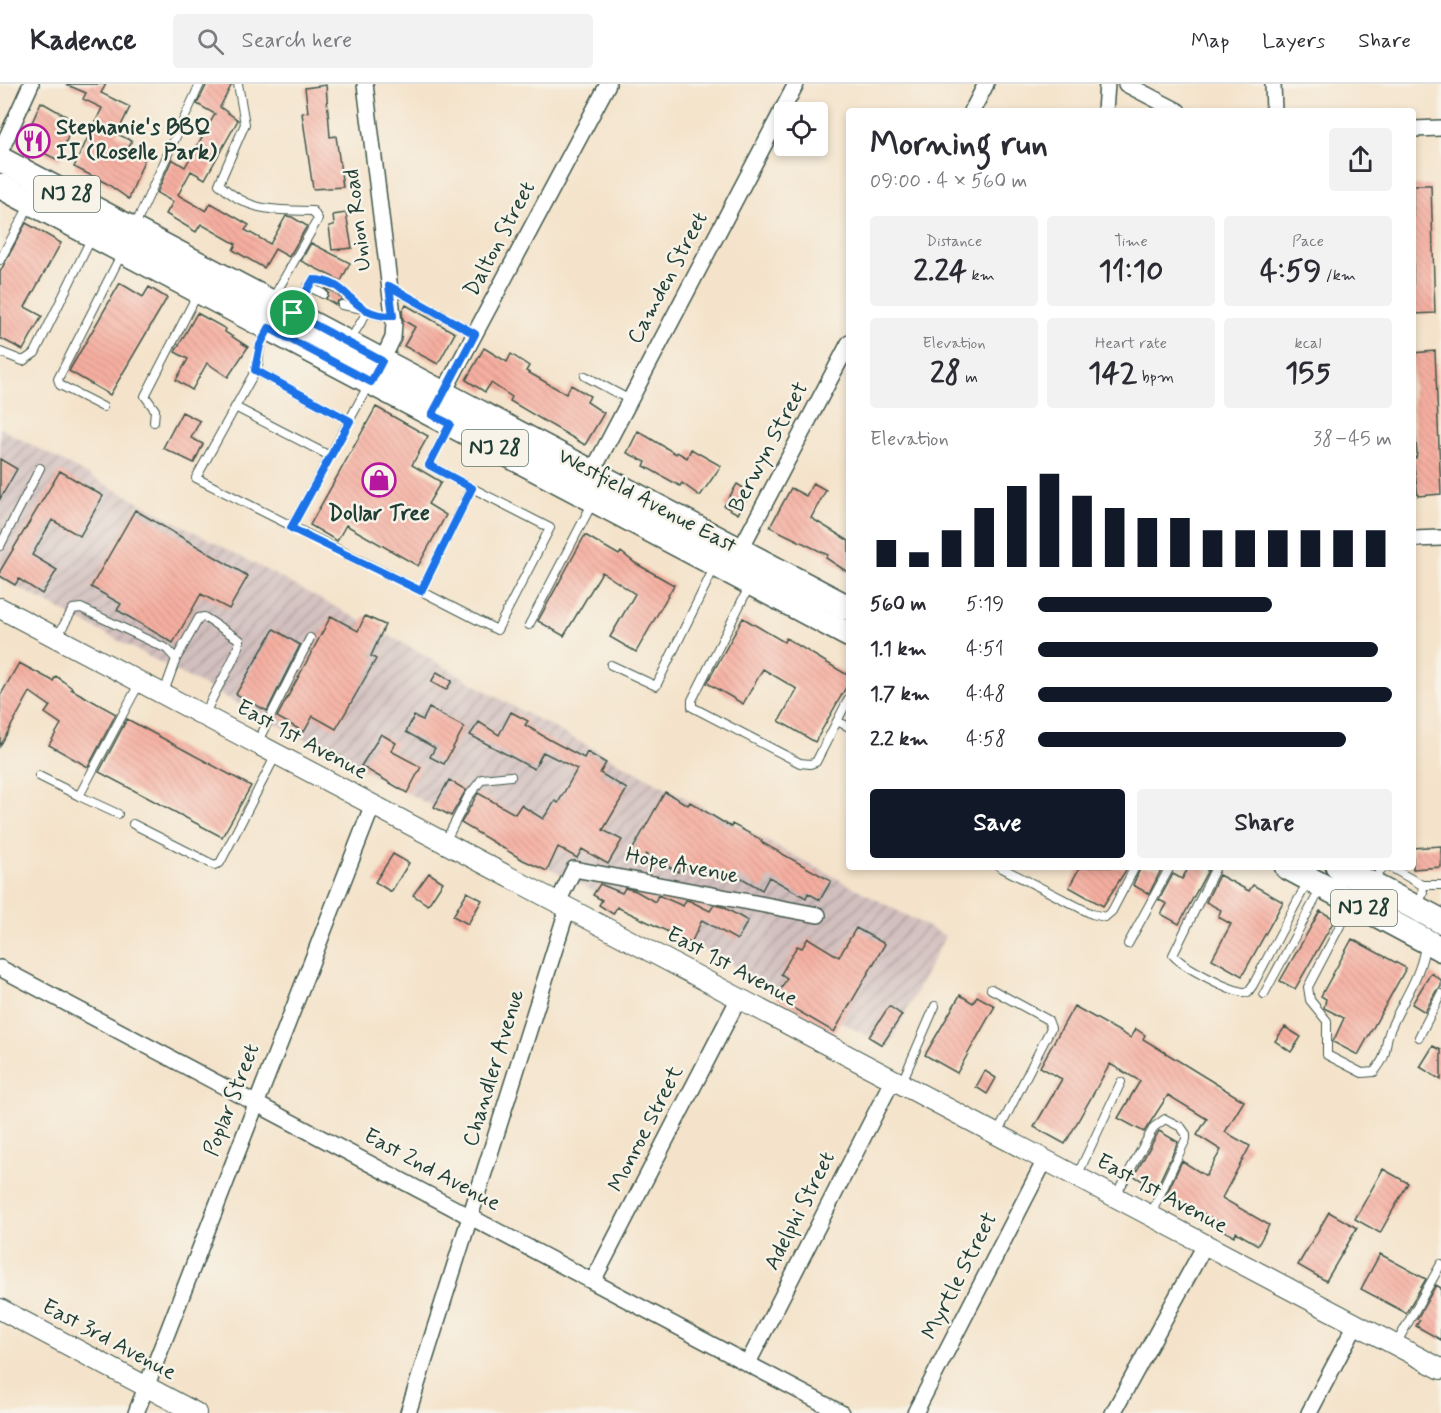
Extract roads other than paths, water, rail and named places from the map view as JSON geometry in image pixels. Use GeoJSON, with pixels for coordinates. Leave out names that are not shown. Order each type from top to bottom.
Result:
{"type":"FeatureCollection","features":[{"type":"Feature","properties":{"kind":"main road","name":"Westfield Avenue East"},"geometry":{"type":"LineString","coordinates":[[0,159],[92,223],[123,251],[846,633]]}},
{"type":"Feature","properties":{"kind":"main road","name":"Westfield Avenue East"},"geometry":{"type":"LineString","coordinates":[[0,186],[31,202],[92,223],[134,229],[846,606]]}},
{"type":"Feature","properties":{"kind":"main road","name":"NJ 28"},"geometry":{"type":"LineString","coordinates":[[1344,870],[1441,921]]}},
{"type":"Feature","properties":{"kind":"main road","name":"NJ 28"},"geometry":{"type":"LineString","coordinates":[[1302,874],[1433,944]]}},
{"type":"Feature","properties":{"kind":"street"},"geometry":{"type":"LineString","coordinates":[[0,153],[31,84]]}},
{"type":"Feature","properties":{"kind":"street","name":"Union Road"},"geometry":{"type":"LineString","coordinates":[[364,84],[393,316],[393,338],[371,382]]}},
{"type":"Feature","properties":{"kind":"street","name":"Dalton Street"},"geometry":{"type":"LineString","coordinates":[[441,419],[444,393],[608,84]]}},
{"type":"Feature","properties":{"kind":"street","name":"Camden Street"},"geometry":{"type":"LineString","coordinates":[[588,497],[592,472],[796,84]]}},
{"type":"Feature","properties":{"kind":"street"},"geometry":{"type":"LineString","coordinates":[[974,108],[986,84]]}},
{"type":"Feature","properties":{"kind":"street"},"geometry":{"type":"LineString","coordinates":[[1105,108],[1104,91],[1107,84]]}},
{"type":"Feature","properties":{"kind":"street"},"geometry":{"type":"LineString","coordinates":[[1126,84],[1172,108]]}},
{"type":"Feature","properties":{"kind":"street"},"geometry":{"type":"LineString","coordinates":[[1273,84],[1274,108]]}},
{"type":"Feature","properties":{"kind":"street"},"geometry":{"type":"LineString","coordinates":[[1416,129],[1441,128]]}},
{"type":"Feature","properties":{"kind":"street","name":"Berwyn Street"},"geometry":{"type":"LineString","coordinates":[[722,568],[740,550],[846,350]]}},
{"type":"Feature","properties":{"kind":"street"},"geometry":{"type":"LineString","coordinates":[[1416,539],[1441,538]]}},
{"type":"Feature","properties":{"kind":"street","name":"East 1st Avenue"},"geometry":{"type":"LineString","coordinates":[[1,611],[57,637],[164,693],[1441,1369]]}},
{"type":"Feature","properties":{"kind":"street","name":"Poplar Street"},"geometry":{"type":"LineString","coordinates":[[135,1413],[373,804]]}},
{"type":"Feature","properties":{"kind":"street","name":"Hope Avenue"},"geometry":{"type":"LineString","coordinates":[[563,905],[574,869],[818,915]]}},
{"type":"Feature","properties":{"kind":"street","name":"Chandler Avenue"},"geometry":{"type":"LineString","coordinates":[[408,1413],[471,1217],[563,905]]}},
{"type":"Feature","properties":{"kind":"street","name":"East 2nd Avenue"},"geometry":{"type":"LineString","coordinates":[[0,968],[842,1413]]}},
{"type":"Feature","properties":{"kind":"street","name":"Monroe Street"},"geometry":{"type":"LineString","coordinates":[[593,1281],[739,998]]}},
{"type":"Feature","properties":{"kind":"street","name":"Adelphi Street"},"geometry":{"type":"LineString","coordinates":[[748,1364],[897,1081]]}},
{"type":"Feature","properties":{"kind":"street","name":"Myrtle Street"},"geometry":{"type":"LineString","coordinates":[[915,1413],[1045,1160]]}},
{"type":"Feature","properties":{"kind":"street"},"geometry":{"type":"LineString","coordinates":[[1113,1413],[1205,1245]]}},
{"type":"Feature","properties":{"kind":"street","name":"East 3rd Avenue"},"geometry":{"type":"LineString","coordinates":[[0,1309],[196,1413]]}},
{"type":"Feature","properties":{"kind":"street"},"geometry":{"type":"LineString","coordinates":[[1309,1413],[1356,1324]]}},
{"type":"Feature","properties":{"kind":"lane"},"geometry":{"type":"LineString","coordinates":[[134,229],[200,84]]}},
{"type":"Feature","properties":{"kind":"lane"},"geometry":{"type":"LineString","coordinates":[[238,84],[245,124],[219,184],[236,200],[258,209],[314,212],[318,219],[271,302]]}},
{"type":"Feature","properties":{"kind":"lane"},"geometry":{"type":"LineString","coordinates":[[0,260],[31,202]]}},
{"type":"Feature","properties":{"kind":"lane"},"geometry":{"type":"LineString","coordinates":[[0,352],[23,361],[35,353],[92,223]]}},
{"type":"Feature","properties":{"kind":"lane"},"geometry":{"type":"LineString","coordinates":[[103,407],[60,385],[58,379],[59,373],[123,251]]}},
{"type":"Feature","properties":{"kind":"lane"},"geometry":{"type":"LineString","coordinates":[[293,313],[313,280],[323,280],[347,293],[358,308]]}},
{"type":"Feature","properties":{"kind":"lane"},"geometry":{"type":"LineString","coordinates":[[308,286],[323,294]]}},
{"type":"Feature","properties":{"kind":"lane"},"geometry":{"type":"LineString","coordinates":[[389,286],[475,334]]}},
{"type":"Feature","properties":{"kind":"lane"},"geometry":{"type":"LineString","coordinates":[[154,423],[155,410],[145,396],[200,291]]}},
{"type":"Feature","properties":{"kind":"lane"},"geometry":{"type":"LineString","coordinates":[[342,305],[358,308],[375,317],[393,316]]}},
{"type":"Feature","properties":{"kind":"lane"},"geometry":{"type":"LineString","coordinates":[[349,343],[367,312]]}},
{"type":"Feature","properties":{"kind":"lane"},"geometry":{"type":"LineString","coordinates":[[269,328],[260,345],[255,370],[196,478],[291,528],[497,630],[550,528],[429,465],[441,419]]}},
{"type":"Feature","properties":{"kind":"lane"},"geometry":{"type":"LineString","coordinates":[[255,370],[350,421]]}},
{"type":"Feature","properties":{"kind":"lane"},"geometry":{"type":"LineString","coordinates":[[585,376],[630,400]]}},
{"type":"Feature","properties":{"kind":"lane"},"geometry":{"type":"LineString","coordinates":[[291,528],[371,382]]}},
{"type":"Feature","properties":{"kind":"lane"},"geometry":{"type":"LineString","coordinates":[[235,407],[330,456]]}},
{"type":"Feature","properties":{"kind":"lane"},"geometry":{"type":"LineString","coordinates":[[0,546],[40,468]]}},
{"type":"Feature","properties":{"kind":"lane"},"geometry":{"type":"LineString","coordinates":[[421,591],[472,488]]}},
{"type":"Feature","properties":{"kind":"lane"},"geometry":{"type":"LineString","coordinates":[[529,626],[588,497]]}},
{"type":"Feature","properties":{"kind":"lane"},"geometry":{"type":"LineString","coordinates":[[611,665],[656,686],[722,568]]}},
{"type":"Feature","properties":{"kind":"lane"},"geometry":{"type":"LineString","coordinates":[[751,583],[692,700],[692,707],[804,765],[816,762],[846,704]]}},
{"type":"Feature","properties":{"kind":"lane"},"geometry":{"type":"LineString","coordinates":[[57,637],[73,609],[81,608],[167,649],[176,659]]}},
{"type":"Feature","properties":{"kind":"lane"},"geometry":{"type":"LineString","coordinates":[[164,693],[176,659],[200,618],[204,617],[235,634],[240,640],[238,650],[218,685],[205,715]]}},
{"type":"Feature","properties":{"kind":"lane"},"geometry":{"type":"LineString","coordinates":[[257,743],[310,639]]}},
{"type":"Feature","properties":{"kind":"lane"},"geometry":{"type":"LineString","coordinates":[[79,796],[141,681]]}},
{"type":"Feature","properties":{"kind":"lane"},"geometry":{"type":"LineString","coordinates":[[837,721],[846,726]]}},
{"type":"Feature","properties":{"kind":"lane"},"geometry":{"type":"LineString","coordinates":[[133,824],[214,865],[220,863],[277,753]]}},
{"type":"Feature","properties":{"kind":"lane"},"geometry":{"type":"LineString","coordinates":[[39,776],[118,814]]}},
{"type":"Feature","properties":{"kind":"lane"},"geometry":{"type":"LineString","coordinates":[[445,842],[468,797],[482,779],[511,776]]}},
{"type":"Feature","properties":{"kind":"lane"},"geometry":{"type":"LineString","coordinates":[[1006,870],[1092,914],[1104,917],[1112,911],[1133,870]]}},
{"type":"Feature","properties":{"kind":"lane"},"geometry":{"type":"LineString","coordinates":[[1128,944],[1168,870]]}},
{"type":"Feature","properties":{"kind":"lane"},"geometry":{"type":"LineString","coordinates":[[1215,870],[1173,955],[1231,990],[1243,993],[1248,992],[1253,984],[1302,874]]}},
{"type":"Feature","properties":{"kind":"lane"},"geometry":{"type":"LineString","coordinates":[[1370,884],[1382,870]]}},
{"type":"Feature","properties":{"kind":"lane"},"geometry":{"type":"LineString","coordinates":[[1390,870],[1422,885],[1441,885]]}},
{"type":"Feature","properties":{"kind":"lane"},"geometry":{"type":"LineString","coordinates":[[1264,994],[1302,874]]}},
{"type":"Feature","properties":{"kind":"lane"},"geometry":{"type":"LineString","coordinates":[[1416,908],[1423,893],[1422,885]]}},
{"type":"Feature","properties":{"kind":"lane"},"geometry":{"type":"LineString","coordinates":[[1361,906],[1341,924],[1308,987],[1310,1000],[1326,1021],[1327,1055],[1362,1074],[1374,1072],[1385,1058],[1389,1033],[1433,944]]}},
{"type":"Feature","properties":{"kind":"lane"},"geometry":{"type":"LineString","coordinates":[[991,988],[1048,1020],[1051,1028],[997,1134]]}},
{"type":"Feature","properties":{"kind":"lane"},"geometry":{"type":"LineString","coordinates":[[1419,1036],[1441,994]]}},
{"type":"Feature","properties":{"kind":"lane"},"geometry":{"type":"LineString","coordinates":[[897,1081],[935,1006]]}},
{"type":"Feature","properties":{"kind":"lane"},"geometry":{"type":"LineString","coordinates":[[1077,1176],[1121,1082]]}},
{"type":"Feature","properties":{"kind":"lane"},"geometry":{"type":"LineString","coordinates":[[1115,1197],[1150,1134],[1160,1121],[1165,1119],[1181,1128],[1186,1134],[1184,1147],[1151,1216]]}},
{"type":"Feature","properties":{"kind":"lane"},"geometry":{"type":"LineString","coordinates":[[1395,1345],[1441,1263]]}},
{"type":"Feature","properties":{"kind":"place","name":"Stephanie's BBQ II (Roselle Park)"},"geometry":{"type":"Point","coordinates":[33,141]}},
{"type":"Feature","properties":{"kind":"place","name":"Dollar Tree"},"geometry":{"type":"Point","coordinates":[379,480]}}]}
